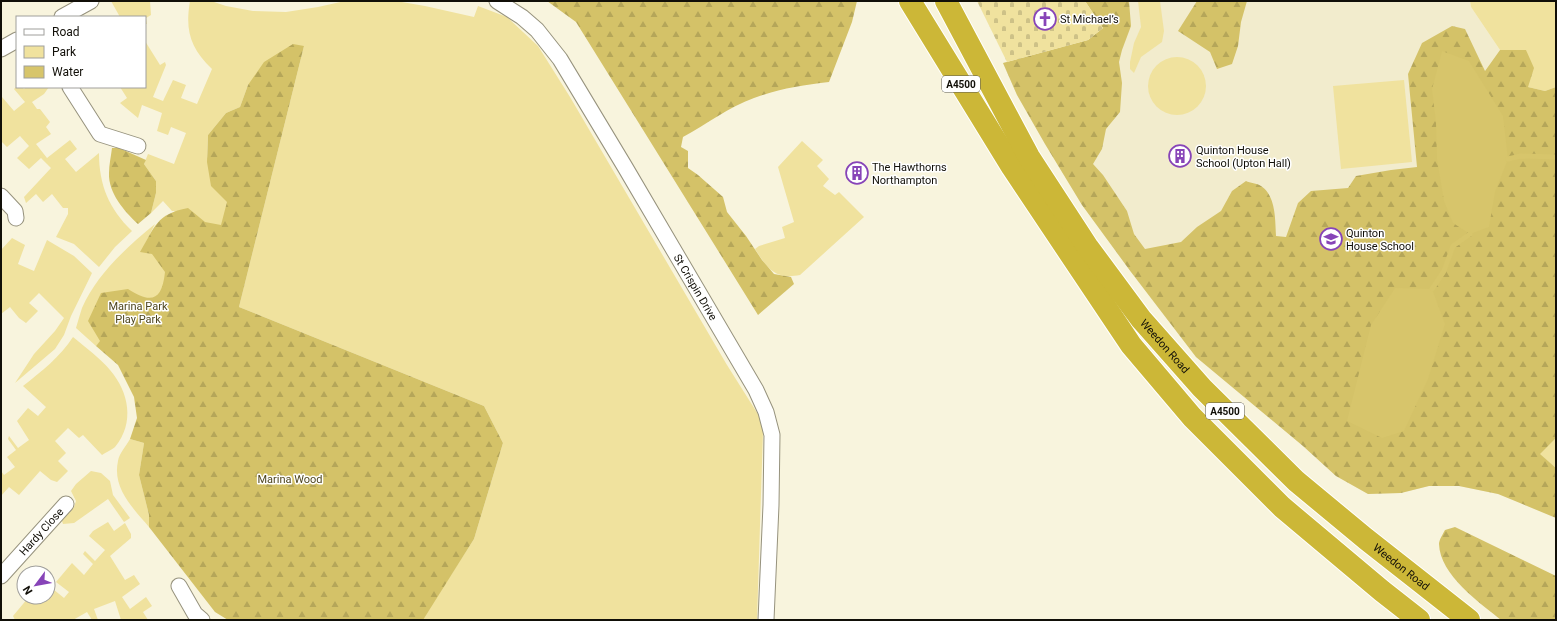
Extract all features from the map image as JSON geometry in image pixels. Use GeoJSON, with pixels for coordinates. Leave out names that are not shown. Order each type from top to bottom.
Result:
{"type":"FeatureCollection","features":[{"type":"Feature","properties":{"kind":"highway","name":"A4500"},"geometry":{"type":"LineString","coordinates":[[910,1],[1012,167],[1130,345],[1192,417],[1282,507],[1419,620]]}},
{"type":"Feature","properties":{"kind":"highway","name":"Weedon Road"},"geometry":{"type":"LineString","coordinates":[[946,1],[1029,157],[1087,246],[1141,319],[1202,388],[1296,481],[1366,539],[1469,620]]}},
{"type":"Feature","properties":{"kind":"street"},"geometry":{"type":"LineString","coordinates":[[64,16],[90,1]]}},
{"type":"Feature","properties":{"kind":"street","name":"St Crispin Drive"},"geometry":{"type":"LineString","coordinates":[[497,1],[522,17],[537,30],[560,60],[625,167],[756,390],[766,412],[772,435],[771,505],[766,620]]}},
{"type":"Feature","properties":{"kind":"street"},"geometry":{"type":"LineString","coordinates":[[1,50],[16,41]]}},
{"type":"Feature","properties":{"kind":"street"},"geometry":{"type":"LineString","coordinates":[[71,88],[100,134],[114,140],[138,146]]}},
{"type":"Feature","properties":{"kind":"street"},"geometry":{"type":"LineString","coordinates":[[1,196],[15,211],[16,218]]}},
{"type":"Feature","properties":{"kind":"street","name":"Hardy Close"},"geometry":{"type":"LineString","coordinates":[[1,576],[66,504]]}},
{"type":"Feature","properties":{"kind":"street"},"geometry":{"type":"LineString","coordinates":[[179,586],[195,618]]}},
{"type":"Feature","properties":{"kind":"shaded area","name":"Quinton House School"},"geometry":{"type":"Polygon","coordinates":[[[1085,1],[1470,1],[1471,7],[1500,50],[1485,71],[1556,438],[1498,494],[1459,486],[1429,486],[1401,493],[1368,494],[1336,476],[1303,446],[1196,357],[1082,205],[1017,95],[1003,63],[1088,40],[1103,28],[1085,1]]]}},
{"type":"Feature","properties":{"kind":"green space"},"geometry":{"type":"Polygon","coordinates":[[[111,1],[150,1],[151,15],[146,18],[146,16],[119,16],[111,1]]]}},
{"type":"Feature","properties":{"kind":"green space","name":"Marina Park Play Park"},"geometry":{"type":"Polygon","coordinates":[[[190,1],[211,1],[226,6],[253,11],[286,12],[345,1],[396,1],[474,17],[478,6],[507,17],[538,46],[570,97],[727,365],[761,419],[763,431],[757,620],[422,620],[474,539],[503,443],[484,406],[239,307],[304,46],[248,85],[240,107],[226,113],[208,135],[207,158],[243,134],[213,273],[100,342],[96,346],[76,328],[82,308],[88,296],[104,273],[134,242],[155,224],[144,246],[175,211],[172,211],[163,201],[151,213],[156,193],[156,181],[144,164],[148,154],[174,164],[186,133],[171,127],[168,135],[157,131],[162,113],[142,105],[138,118],[120,103],[127,98],[121,88],[146,88],[146,43],[160,65],[165,62],[166,65],[153,97],[163,101],[173,80],[186,85],[181,98],[197,104],[212,69],[194,46],[189,30],[190,1]]]}},
{"type":"Feature","properties":{"kind":"green space"},"geometry":{"type":"Polygon","coordinates":[[[547,1],[857,1],[852,22],[829,82],[810,84],[772,92],[754,98],[727,111],[683,137],[681,147],[688,151],[688,168],[723,197],[727,212],[774,274],[791,277],[794,284],[758,315],[576,22],[547,1]]]}},
{"type":"Feature","properties":{"kind":"green space"},"geometry":{"type":"Polygon","coordinates":[[[977,1],[1085,1],[1103,28],[1088,40],[1007,62],[977,1]]]}},
{"type":"Feature","properties":{"kind":"green space","name":"Quinton House School"},"geometry":{"type":"Polygon","coordinates":[[[1085,1],[1129,1],[1131,26],[1119,62],[1122,83],[1120,112],[1106,129],[1102,149],[1093,164],[1103,175],[1127,211],[1134,234],[1145,249],[1181,242],[1197,227],[1221,211],[1232,191],[1246,181],[1259,185],[1266,190],[1270,196],[1274,208],[1276,236],[1286,237],[1298,203],[1311,191],[1348,188],[1356,176],[1417,167],[1408,74],[1422,43],[1452,26],[1465,29],[1485,71],[1500,50],[1526,50],[1534,68],[1528,87],[1545,91],[1556,87],[1556,438],[1540,454],[1556,468],[1556,518],[1498,494],[1459,486],[1429,486],[1401,493],[1368,494],[1336,476],[1303,446],[1196,357],[1082,205],[1017,95],[1003,63],[1088,40],[1103,28],[1085,1]]]}},
{"type":"Feature","properties":{"kind":"green space"},"geometry":{"type":"Polygon","coordinates":[[[1138,1],[1160,1],[1164,31],[1162,42],[1141,57],[1134,73],[1130,69],[1130,62],[1134,43],[1141,27],[1138,1]]]}},
{"type":"Feature","properties":{"kind":"green space"},"geometry":{"type":"Polygon","coordinates":[[[1197,1],[1247,1],[1241,22],[1238,46],[1232,64],[1217,69],[1210,52],[1178,31],[1197,1]]]}},
{"type":"Feature","properties":{"kind":"green space"},"geometry":{"type":"Polygon","coordinates":[[[1470,1],[1556,1],[1556,87],[1545,91],[1528,87],[1526,50],[1500,50],[1471,7],[1470,1]]]}},
{"type":"Feature","properties":{"kind":"green space","name":"Marina Wood"},"geometry":{"type":"Polygon","coordinates":[[[293,44],[304,46],[239,307],[484,406],[503,443],[474,539],[423,620],[228,620],[215,612],[149,527],[149,515],[139,475],[144,443],[130,439],[137,418],[134,397],[118,365],[96,346],[100,341],[88,321],[101,293],[128,289],[143,297],[149,298],[158,294],[161,289],[165,272],[152,254],[140,252],[153,229],[163,218],[169,214],[188,208],[205,222],[221,225],[227,202],[211,186],[207,162],[208,135],[226,113],[240,107],[248,85],[264,62],[293,44]]]}},
{"type":"Feature","properties":{"kind":"green space"},"geometry":{"type":"Polygon","coordinates":[[[1171,57],[1183,57],[1198,65],[1206,80],[1206,92],[1198,107],[1183,115],[1171,115],[1156,107],[1148,92],[1148,80],[1156,65],[1171,57]]]}},
{"type":"Feature","properties":{"kind":"green space"},"geometry":{"type":"Polygon","coordinates":[[[1404,80],[1412,162],[1341,169],[1333,86],[1404,80]]]}},
{"type":"Feature","properties":{"kind":"green space"},"geometry":{"type":"Polygon","coordinates":[[[16,87],[24,89],[48,88],[44,94],[32,102],[37,109],[40,109],[50,122],[46,127],[51,134],[36,144],[47,158],[70,140],[77,149],[65,159],[76,172],[99,153],[101,176],[107,196],[117,214],[132,231],[115,247],[99,267],[74,244],[56,237],[68,214],[68,208],[63,208],[52,194],[43,202],[36,194],[26,203],[24,197],[51,168],[41,158],[29,169],[17,158],[29,146],[20,136],[7,147],[1,141],[1,97],[14,111],[25,102],[14,89],[16,87]]]}},
{"type":"Feature","properties":{"kind":"green space"},"geometry":{"type":"Polygon","coordinates":[[[802,141],[823,160],[817,166],[829,179],[823,186],[835,195],[839,192],[864,217],[800,275],[784,276],[768,267],[755,249],[759,246],[785,238],[782,227],[794,222],[778,167],[802,141]]]}},
{"type":"Feature","properties":{"kind":"green space"},"geometry":{"type":"Polygon","coordinates":[[[112,148],[119,148],[146,160],[144,164],[156,181],[156,193],[151,213],[138,224],[118,202],[111,188],[109,173],[112,148]]]}},
{"type":"Feature","properties":{"kind":"green space"},"geometry":{"type":"Polygon","coordinates":[[[12,238],[25,245],[18,264],[34,271],[47,240],[74,256],[92,273],[71,316],[64,335],[55,349],[15,383],[34,354],[55,331],[64,318],[39,293],[29,303],[38,311],[26,323],[19,318],[10,307],[1,314],[1,250],[12,238]]]}},
{"type":"Feature","properties":{"kind":"green space"},"geometry":{"type":"Polygon","coordinates":[[[73,337],[110,370],[122,388],[127,408],[127,418],[121,438],[115,447],[102,455],[83,435],[79,438],[68,428],[55,441],[66,453],[58,461],[68,471],[57,482],[51,480],[40,471],[19,495],[9,487],[1,496],[1,471],[4,475],[15,467],[7,457],[16,450],[8,439],[9,436],[18,448],[29,440],[17,421],[28,408],[38,416],[46,407],[23,386],[44,369],[73,337]]]}},
{"type":"Feature","properties":{"kind":"green space"},"geometry":{"type":"Polygon","coordinates":[[[1556,438],[1556,468],[1539,454],[1556,438]]]}},
{"type":"Feature","properties":{"kind":"green space"},"geometry":{"type":"Polygon","coordinates":[[[130,439],[144,443],[139,475],[149,515],[149,527],[125,497],[118,480],[117,471],[119,458],[130,439]]]}},
{"type":"Feature","properties":{"kind":"green space"},"geometry":{"type":"Polygon","coordinates":[[[91,471],[101,473],[110,481],[113,495],[130,518],[124,522],[108,499],[74,523],[63,524],[62,521],[74,507],[76,501],[71,491],[76,484],[91,471]]]}},
{"type":"Feature","properties":{"kind":"green space"},"geometry":{"type":"Polygon","coordinates":[[[108,522],[114,531],[125,523],[131,534],[131,538],[110,556],[125,580],[134,575],[140,584],[122,597],[130,609],[146,597],[152,606],[143,612],[148,620],[121,620],[115,601],[94,609],[98,620],[92,620],[87,612],[73,620],[15,620],[13,616],[22,605],[56,605],[56,592],[64,598],[69,592],[56,582],[72,563],[84,575],[93,564],[83,554],[85,551],[95,561],[105,550],[89,536],[93,531],[108,522]]]}},
{"type":"Feature","properties":{"kind":"green space"},"geometry":{"type":"Polygon","coordinates":[[[1455,527],[1556,576],[1556,620],[1501,620],[1462,587],[1446,566],[1441,555],[1439,544],[1445,530],[1455,527]]]}},
{"type":"Feature","properties":{"kind":"water"},"geometry":{"type":"Polygon","coordinates":[[[1442,51],[1469,61],[1503,116],[1508,159],[1495,192],[1489,227],[1470,234],[1453,223],[1444,201],[1437,159],[1436,123],[1432,89],[1442,51]]]}},
{"type":"Feature","properties":{"kind":"water"},"geometry":{"type":"Polygon","coordinates":[[[1395,288],[1432,289],[1445,324],[1428,379],[1404,431],[1382,438],[1347,421],[1371,325],[1395,288]]]}},
{"type":"Feature","properties":{"kind":"waterway"},"geometry":{"type":"LineString","coordinates":[[1508,159],[1521,156],[1556,157]]}},
{"type":"Feature","properties":{"kind":"waterway"},"geometry":{"type":"LineString","coordinates":[[1432,289],[1444,271],[1453,246],[1470,234]]}},
{"type":"Feature","properties":{"kind":"place","name":"St Michael’s"},"geometry":{"type":"Point","coordinates":[1045,19]}},
{"type":"Feature","properties":{"kind":"place","name":"Quinton House School (Upton Hall)"},"geometry":{"type":"Point","coordinates":[1180,156]}},
{"type":"Feature","properties":{"kind":"place","name":"The Hawthorns Northampton"},"geometry":{"type":"Point","coordinates":[857,173]}},
{"type":"Feature","properties":{"kind":"place","name":"Quinton House School"},"geometry":{"type":"Point","coordinates":[1331,239]}}]}
